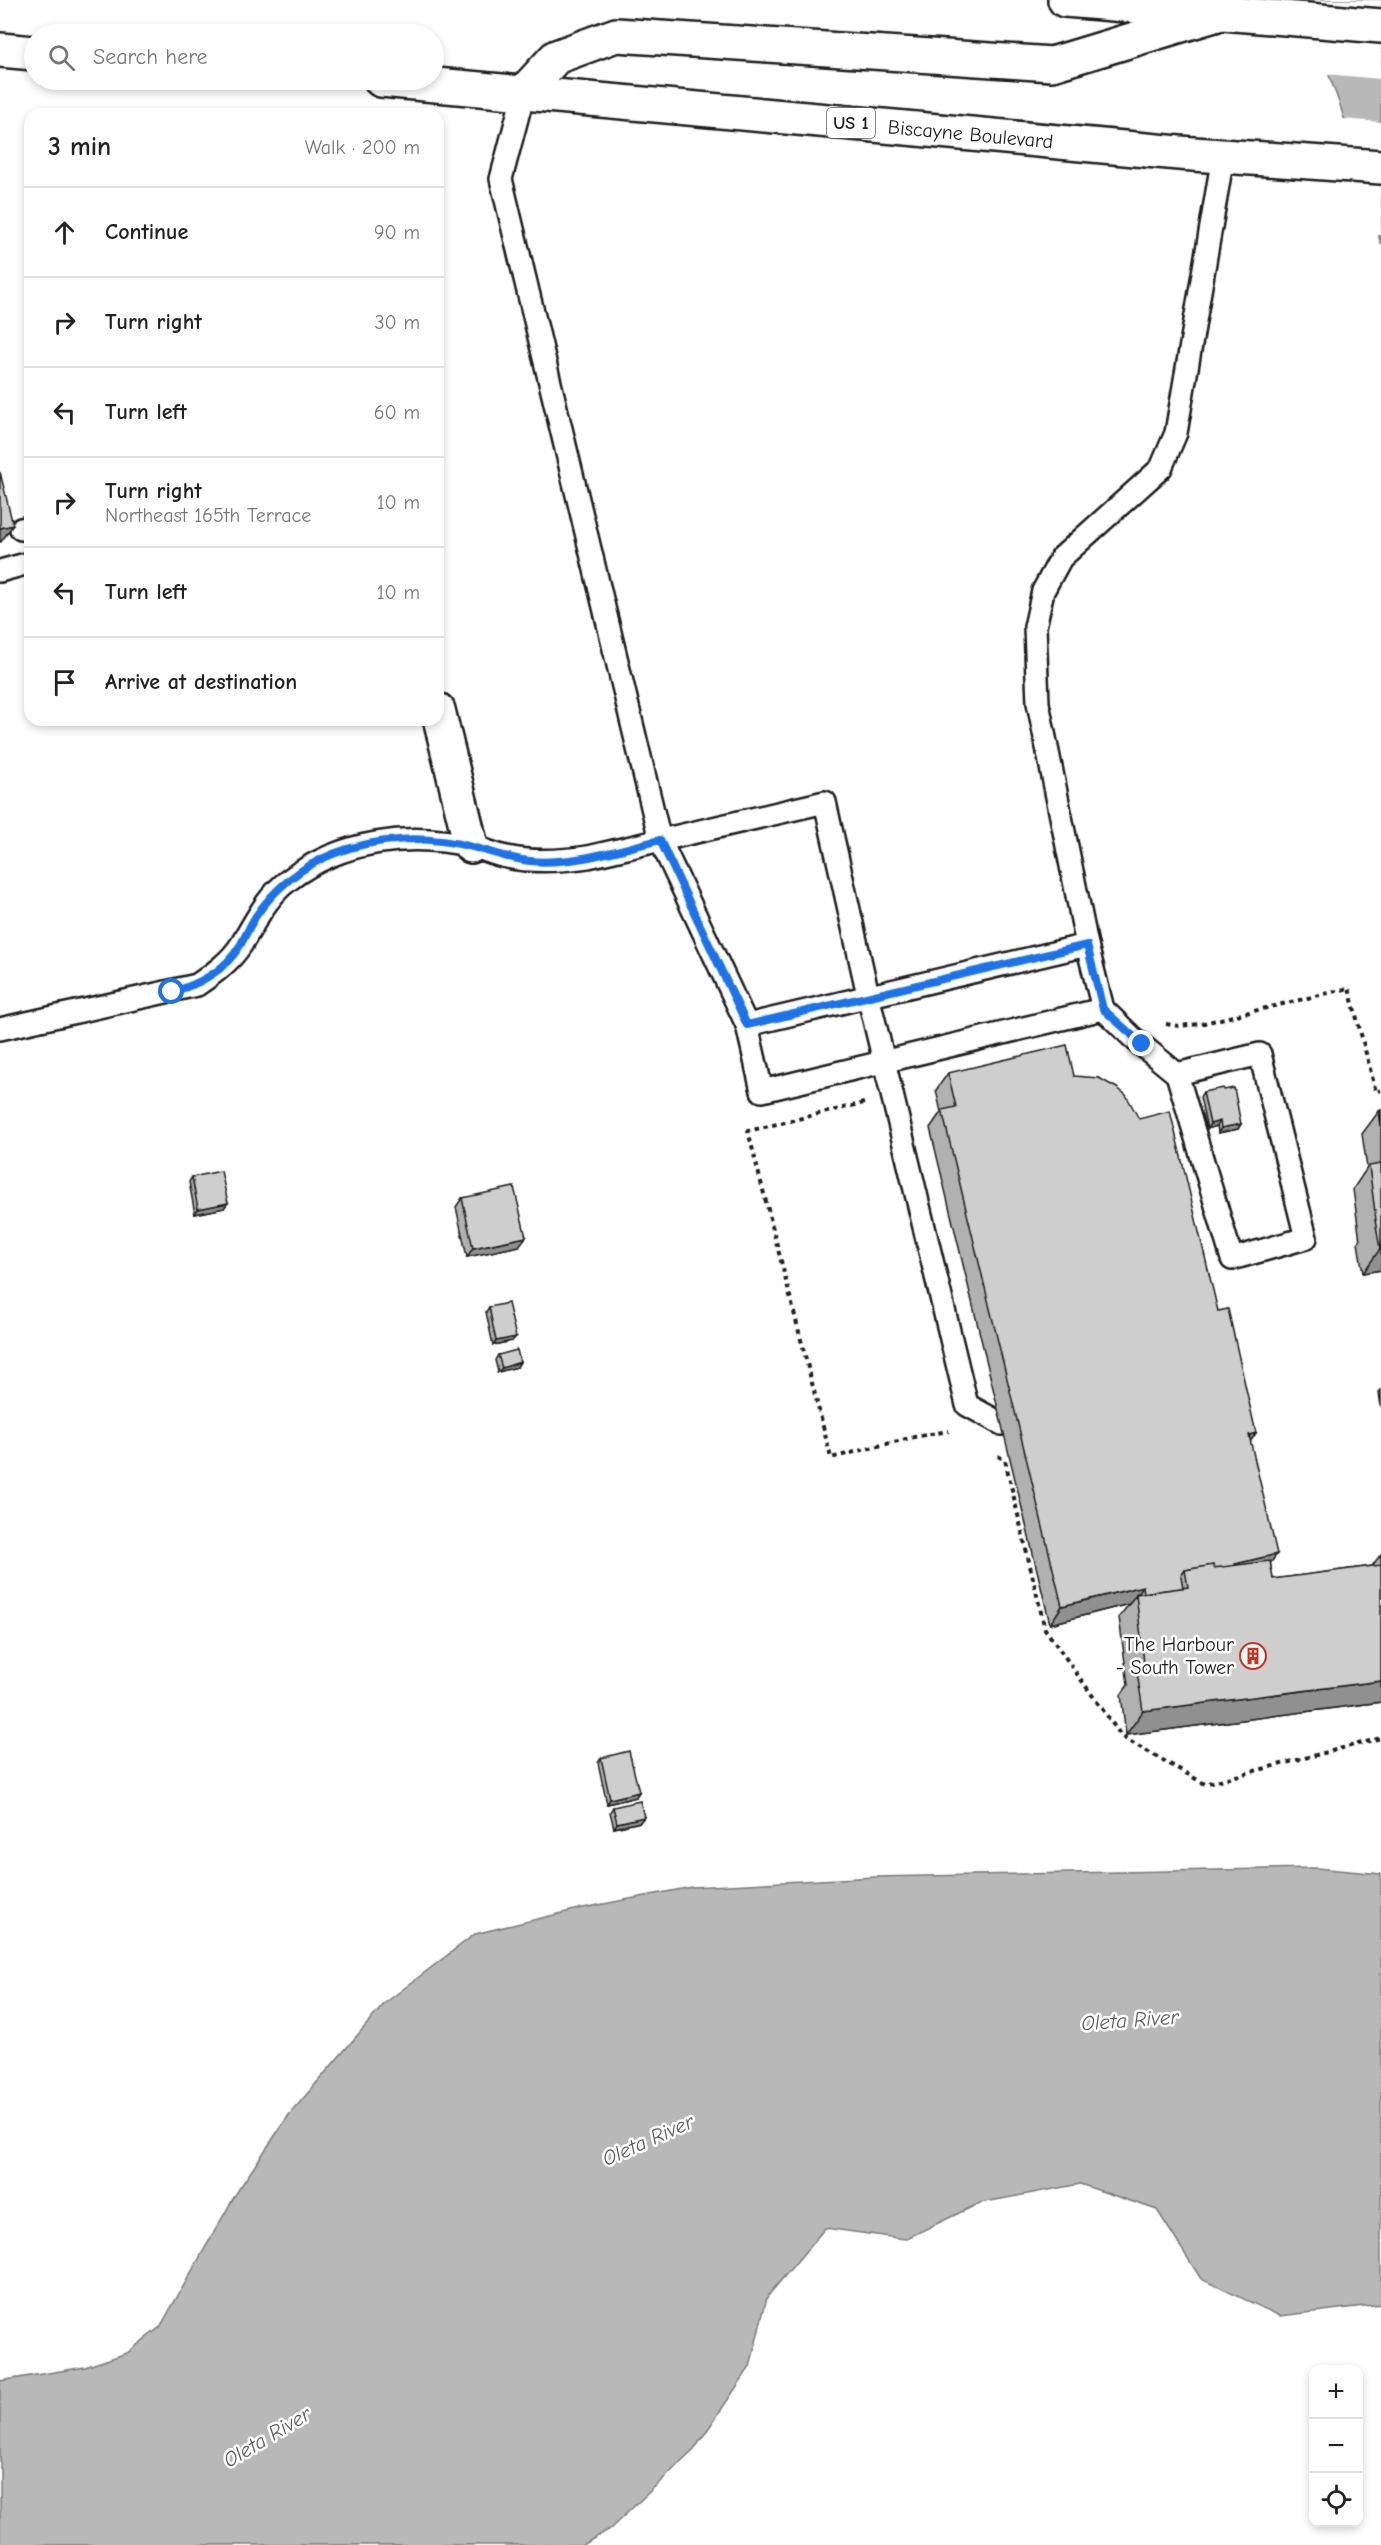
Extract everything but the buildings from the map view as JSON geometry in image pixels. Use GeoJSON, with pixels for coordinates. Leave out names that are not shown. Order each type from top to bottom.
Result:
{"type":"FeatureCollection","features":[{"type":"Feature","properties":{"kind":"main road"},"geometry":{"type":"LineString","coordinates":[[1065,0],[1381,27]]}},
{"type":"Feature","properties":{"kind":"main road"},"geometry":{"type":"LineString","coordinates":[[524,92],[556,57],[616,35],[1052,64],[1221,13]]}},
{"type":"Feature","properties":{"kind":"main road"},"geometry":{"type":"LineString","coordinates":[[0,50],[24,52]]}},
{"type":"Feature","properties":{"kind":"main road","name":"Biscayne Boulevard"},"geometry":{"type":"LineString","coordinates":[[444,85],[1223,156],[1381,167]]}},
{"type":"Feature","properties":{"kind":"main road"},"geometry":{"type":"LineString","coordinates":[[442,726],[471,846]]}},
{"type":"Feature","properties":{"kind":"lane"},"geometry":{"type":"LineString","coordinates":[[524,92],[501,179],[660,840],[747,1025],[762,1091],[1103,1009]]}},
{"type":"Feature","properties":{"kind":"lane"},"geometry":{"type":"LineString","coordinates":[[1177,1074],[1260,1054],[1306,1238],[1232,1259],[1177,1074],[1133,1038],[1103,1009],[1087,945],[1038,703],[1035,627],[1043,591],[1061,558],[1161,468],[1176,433],[1223,156]]}},
{"type":"Feature","properties":{"kind":"lane"},"geometry":{"type":"LineString","coordinates":[[0,571],[24,564]]}},
{"type":"Feature","properties":{"kind":"lane"},"geometry":{"type":"LineString","coordinates":[[0,1029],[197,985],[219,970],[240,947],[257,915],[287,881],[312,864],[357,846],[405,839],[471,846],[514,859],[560,861],[825,802],[868,995],[967,1405],[1002,1424]]}},
{"type":"Feature","properties":{"kind":"lane"},"geometry":{"type":"LineString","coordinates":[[747,1025],[1087,945]]}},
{"type":"Feature","properties":{"kind":"path"},"geometry":{"type":"LineString","coordinates":[[1157,1020],[1179,1026],[1200,1024],[1348,988],[1376,1092],[1381,1090]]}},
{"type":"Feature","properties":{"kind":"path"},"geometry":{"type":"LineString","coordinates":[[870,1101],[748,1131],[831,1458],[949,1431],[958,1436]]}},
{"type":"Feature","properties":{"kind":"path"},"geometry":{"type":"LineString","coordinates":[[996,1455],[1005,1460],[1045,1629],[1122,1737],[1205,1784],[1381,1738]]}},
{"type":"Feature","properties":{"kind":"water"},"geometry":{"type":"Polygon","coordinates":[[[1301,0],[1381,0],[1381,244],[1340,105],[1301,0]]]}},
{"type":"Feature","properties":{"kind":"water","name":"Oleta River"},"geometry":{"type":"Polygon","coordinates":[[[1316,1868],[1381,1874],[1381,2304],[1280,2316],[1201,2279],[1157,2210],[1080,2184],[980,2203],[905,2239],[825,2228],[767,2297],[750,2367],[694,2450],[611,2528],[583,2545],[0,2545],[0,2381],[85,2367],[127,2353],[160,2327],[237,2192],[289,2115],[385,2003],[475,1934],[583,1908],[692,1887],[876,1877],[1316,1868]]]}},
{"type":"Feature","properties":{"kind":"pier"},"geometry":{"type":"Polygon","coordinates":[[[1298,0],[1381,0],[1381,79],[1325,74],[1298,0]]]}},
{"type":"Feature","properties":{"kind":"pier"},"geometry":{"type":"Polygon","coordinates":[[[1341,119],[1381,122],[1381,235],[1375,235],[1341,119]]]}},
{"type":"Feature","properties":{"kind":"place","name":"The Harbour - South Tower"},"geometry":{"type":"Point","coordinates":[1253,1656]}},
{"type":"Feature","properties":{"kind":"route"},"geometry":{"type":"LineString","coordinates":[[172,992],[197,985],[219,970],[240,947],[257,915],[287,881],[312,864],[357,846],[405,839],[434,840],[471,846],[506,857],[530,861],[560,861],[588,857],[660,840],[747,1025],[1087,945],[1103,1009],[1142,1044]]}}]}
